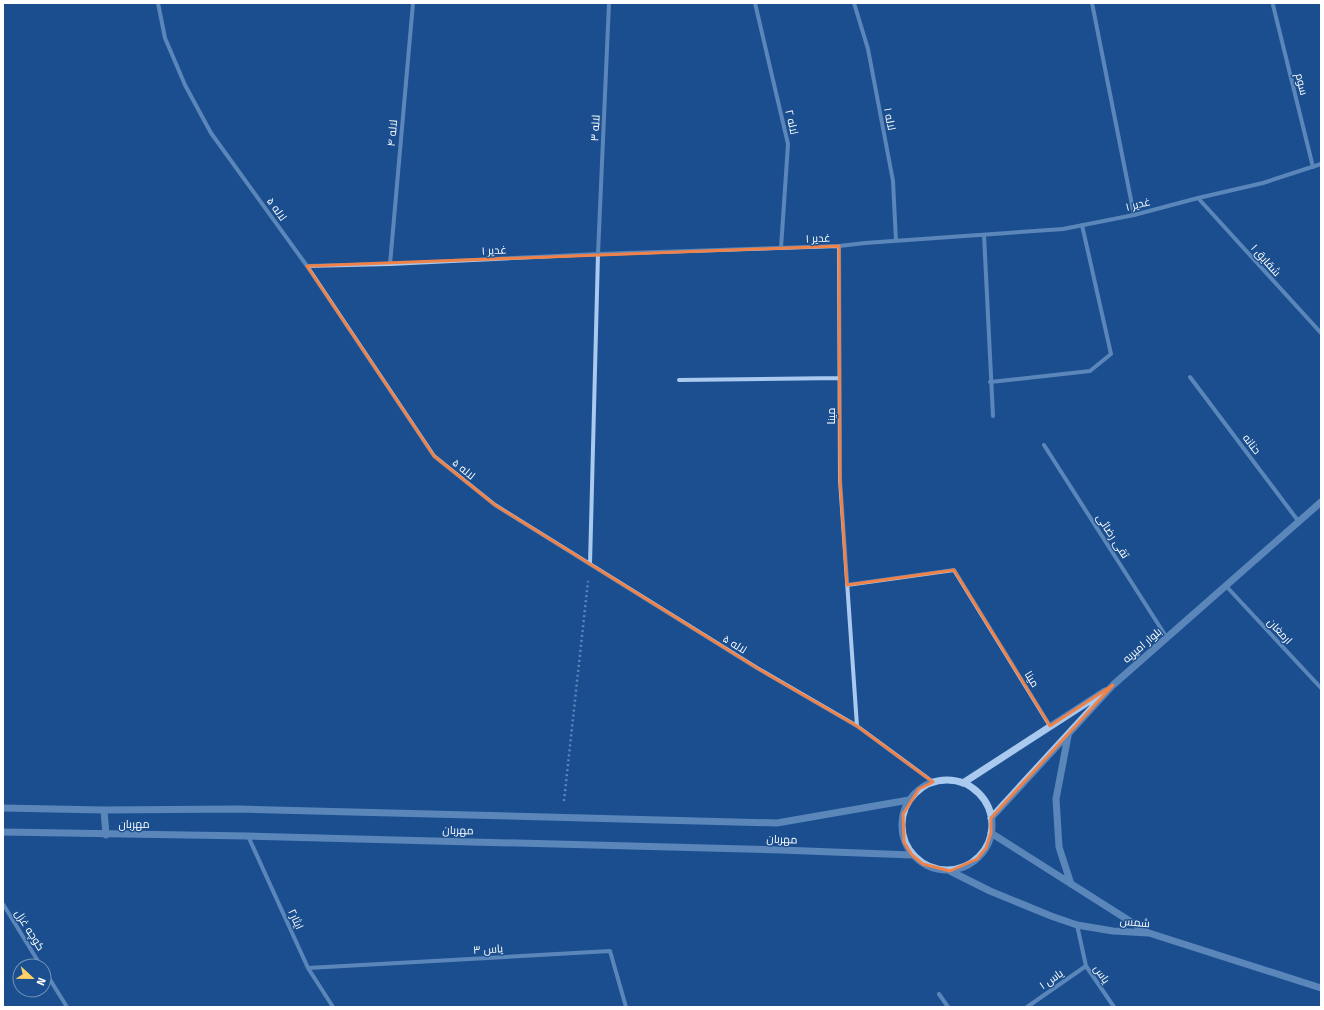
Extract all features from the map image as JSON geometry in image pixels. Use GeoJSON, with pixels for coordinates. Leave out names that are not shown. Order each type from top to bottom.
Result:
{"type":"FeatureCollection","features":[{"type":"Feature","properties":{"kind":"street","name":"لاله ۵"},"geometry":{"type":"LineString","coordinates":[[158,3],[165,38],[185,85],[211,133],[307,266],[434,456],[495,505],[757,668],[857,726],[933,782]]}},
{"type":"Feature","properties":{"kind":"street","name":"لاله ۴"},"geometry":{"type":"LineString","coordinates":[[390,264],[412,3]]}},
{"type":"Feature","properties":{"kind":"street","name":"لاله ۳"},"geometry":{"type":"LineString","coordinates":[[590,564],[598,254],[610,3]]}},
{"type":"Feature","properties":{"kind":"street","name":"لاله ۲"},"geometry":{"type":"LineString","coordinates":[[755,3],[788,144],[781,248]]}},
{"type":"Feature","properties":{"kind":"street","name":"لاله ۱"},"geometry":{"type":"LineString","coordinates":[[854,3],[868,49],[893,181],[896,241]]}},
{"type":"Feature","properties":{"kind":"street"},"geometry":{"type":"LineString","coordinates":[[1092,3],[1134,215]]}},
{"type":"Feature","properties":{"kind":"street","name":"سوم"},"geometry":{"type":"LineString","coordinates":[[1273,5],[1313,167]]}},
{"type":"Feature","properties":{"kind":"street","name":"غدیر ۱"},"geometry":{"type":"LineString","coordinates":[[307,266],[838,246],[1063,229],[1134,215],[1263,183],[1321,164]]}},
{"type":"Feature","properties":{"kind":"street","name":"شقایق ۱"},"geometry":{"type":"LineString","coordinates":[[1198,198],[1321,333]]}},
{"type":"Feature","properties":{"kind":"street"},"geometry":{"type":"LineString","coordinates":[[990,382],[1090,371],[1111,354],[1082,225]]}},
{"type":"Feature","properties":{"kind":"street"},"geometry":{"type":"LineString","coordinates":[[984,234],[990,382],[993,416]]}},
{"type":"Feature","properties":{"kind":"street","name":"مینا"},"geometry":{"type":"LineString","coordinates":[[838,246],[840,480],[857,726]]}},
{"type":"Feature","properties":{"kind":"street","name":"حنانه"},"geometry":{"type":"LineString","coordinates":[[1190,377],[1299,522]]}},
{"type":"Feature","properties":{"kind":"street"},"geometry":{"type":"LineString","coordinates":[[679,380],[840,378]]}},
{"type":"Feature","properties":{"kind":"street","name":"تقی رضائی"},"geometry":{"type":"LineString","coordinates":[[1044,445],[1167,638]]}},
{"type":"Feature","properties":{"kind":"street","name":"بلوار امیریه"},"geometry":{"type":"LineString","coordinates":[[992,818],[1113,685],[1321,502]]}},
{"type":"Feature","properties":{"kind":"street","name":"مینا"},"geometry":{"type":"LineString","coordinates":[[847,584],[954,570],[1050,726]]}},
{"type":"Feature","properties":{"kind":"street","name":"ارمغان"},"geometry":{"type":"LineString","coordinates":[[1226,586],[1321,688]]}},
{"type":"Feature","properties":{"kind":"street"},"geometry":{"type":"LineString","coordinates":[[963,783],[1113,685]]}},
{"type":"Feature","properties":{"kind":"street"},"geometry":{"type":"LineString","coordinates":[[1068,734],[1056,799],[1059,847],[1072,884]]}},
{"type":"Feature","properties":{"kind":"street"},"geometry":{"type":"LineString","coordinates":[[948,780],[963,783],[977,791],[986,803],[992,818],[991,833],[986,848],[977,859],[964,867],[950,871],[936,870],[923,864],[912,855],[904,842],[901,828],[903,814],[909,800],[919,789],[933,782],[948,780]]}},
{"type":"Feature","properties":{"kind":"street","name":"مهربان"},"geometry":{"type":"LineString","coordinates":[[3,808],[104,810],[239,809],[777,823],[909,800]]}},
{"type":"Feature","properties":{"kind":"street"},"geometry":{"type":"LineString","coordinates":[[104,810],[106,835]]}},
{"type":"Feature","properties":{"kind":"street","name":"مهربان"},"geometry":{"type":"LineString","coordinates":[[3,832],[106,835],[248,836],[780,850],[912,855]]}},
{"type":"Feature","properties":{"kind":"street"},"geometry":{"type":"LineString","coordinates":[[991,833],[1148,933]]}},
{"type":"Feature","properties":{"kind":"street","name":"ایثار۲"},"geometry":{"type":"LineString","coordinates":[[248,836],[308,968],[333,1007]]}},
{"type":"Feature","properties":{"kind":"street","name":"شمس"},"geometry":{"type":"LineString","coordinates":[[950,871],[1004,896],[1077,926],[1113,931],[1148,933],[1321,988]]}},
{"type":"Feature","properties":{"kind":"street","name":"کوچه غزل"},"geometry":{"type":"LineString","coordinates":[[3,904],[36,958]]}},
{"type":"Feature","properties":{"kind":"street","name":"یاس"},"geometry":{"type":"LineString","coordinates":[[1077,926],[1086,966],[1114,1007]]}},
{"type":"Feature","properties":{"kind":"street","name":"یاس ۳"},"geometry":{"type":"LineString","coordinates":[[308,968],[610,951],[626,1007]]}},
{"type":"Feature","properties":{"kind":"street","name":"یاس ۱"},"geometry":{"type":"LineString","coordinates":[[1027,1007],[1086,966]]}},
{"type":"Feature","properties":{"kind":"street"},"geometry":{"type":"LineString","coordinates":[[52,983],[66,1007]]}},
{"type":"Feature","properties":{"kind":"street"},"geometry":{"type":"LineString","coordinates":[[939,994],[948,1007]]}},
{"type":"Feature","properties":{"kind":"path"},"geometry":{"type":"LineString","coordinates":[[562,817],[590,564]]}},
{"type":"Feature","properties":{"kind":"highlighted area"},"geometry":{"type":"Polygon","coordinates":[[[839,246],[840,480],[847,585],[954,570],[1050,726],[1113,685],[991,818],[991,833],[986,848],[977,859],[950,871],[923,864],[912,855],[904,842],[903,814],[919,789],[933,782],[857,726],[757,668],[495,505],[434,456],[307,266],[839,246]]]}}]}
